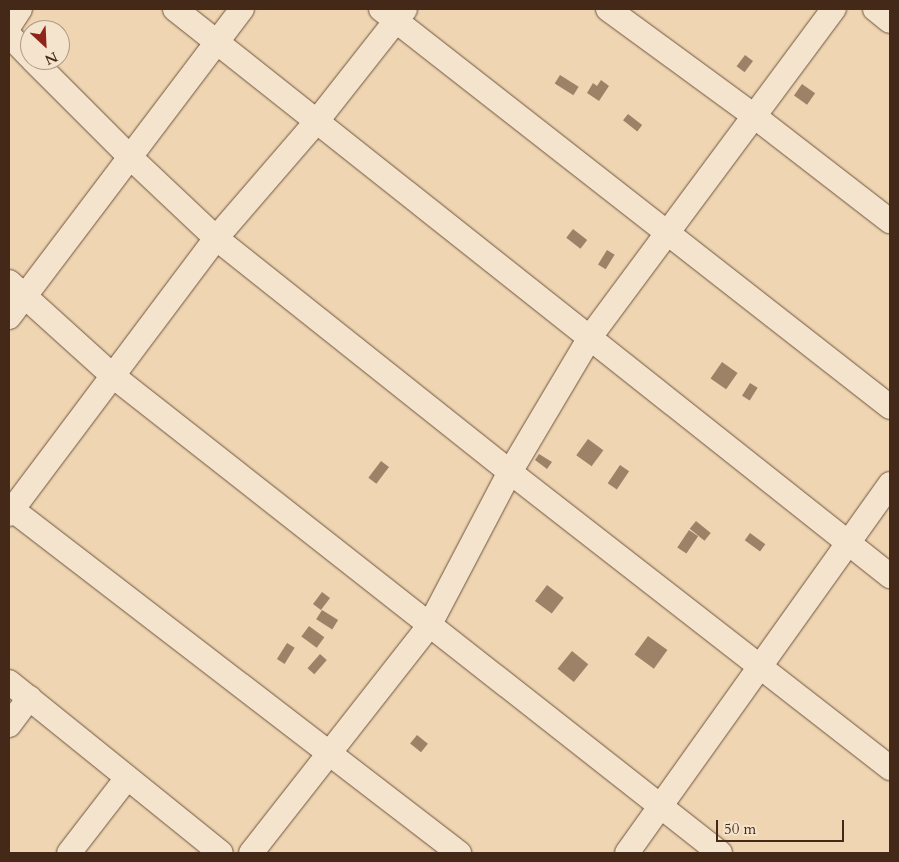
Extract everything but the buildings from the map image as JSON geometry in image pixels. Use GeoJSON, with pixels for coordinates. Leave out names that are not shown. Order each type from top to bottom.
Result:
{"type":"FeatureCollection","features":[{"type":"Feature","properties":{"kind":"street"},"geometry":{"type":"LineString","coordinates":[[9,26],[20,9]]}},
{"type":"Feature","properties":{"kind":"street"},"geometry":{"type":"LineString","coordinates":[[175,9],[890,576]]}},
{"type":"Feature","properties":{"kind":"street"},"geometry":{"type":"LineString","coordinates":[[9,317],[17,289],[130,157],[242,9]]}},
{"type":"Feature","properties":{"kind":"street"},"geometry":{"type":"LineString","coordinates":[[608,9],[754,116],[890,221]]}},
{"type":"Feature","properties":{"kind":"street"},"geometry":{"type":"LineString","coordinates":[[251,853],[429,626],[510,472],[590,337],[834,9]]}},
{"type":"Feature","properties":{"kind":"street"},"geometry":{"type":"LineString","coordinates":[[875,9],[890,21]]}},
{"type":"Feature","properties":{"kind":"street"},"geometry":{"type":"LineString","coordinates":[[459,853],[10,510],[216,238],[317,121],[394,13],[667,233],[890,407]]}},
{"type":"Feature","properties":{"kind":"street"},"geometry":{"type":"LineString","coordinates":[[9,35],[20,47]]}},
{"type":"Feature","properties":{"kind":"street"},"geometry":{"type":"LineString","coordinates":[[43,70],[130,157],[216,238],[510,472],[890,768]]}},
{"type":"Feature","properties":{"kind":"street"},"geometry":{"type":"LineString","coordinates":[[17,289],[113,376],[720,853]]}},
{"type":"Feature","properties":{"kind":"street"},"geometry":{"type":"LineString","coordinates":[[628,853],[890,484]]}},
{"type":"Feature","properties":{"kind":"street"},"geometry":{"type":"LineString","coordinates":[[9,682],[221,853]]}},
{"type":"Feature","properties":{"kind":"street"},"geometry":{"type":"LineString","coordinates":[[9,725],[29,698]]}},
{"type":"Feature","properties":{"kind":"street"},"geometry":{"type":"LineString","coordinates":[[69,853],[127,778]]}}]}
